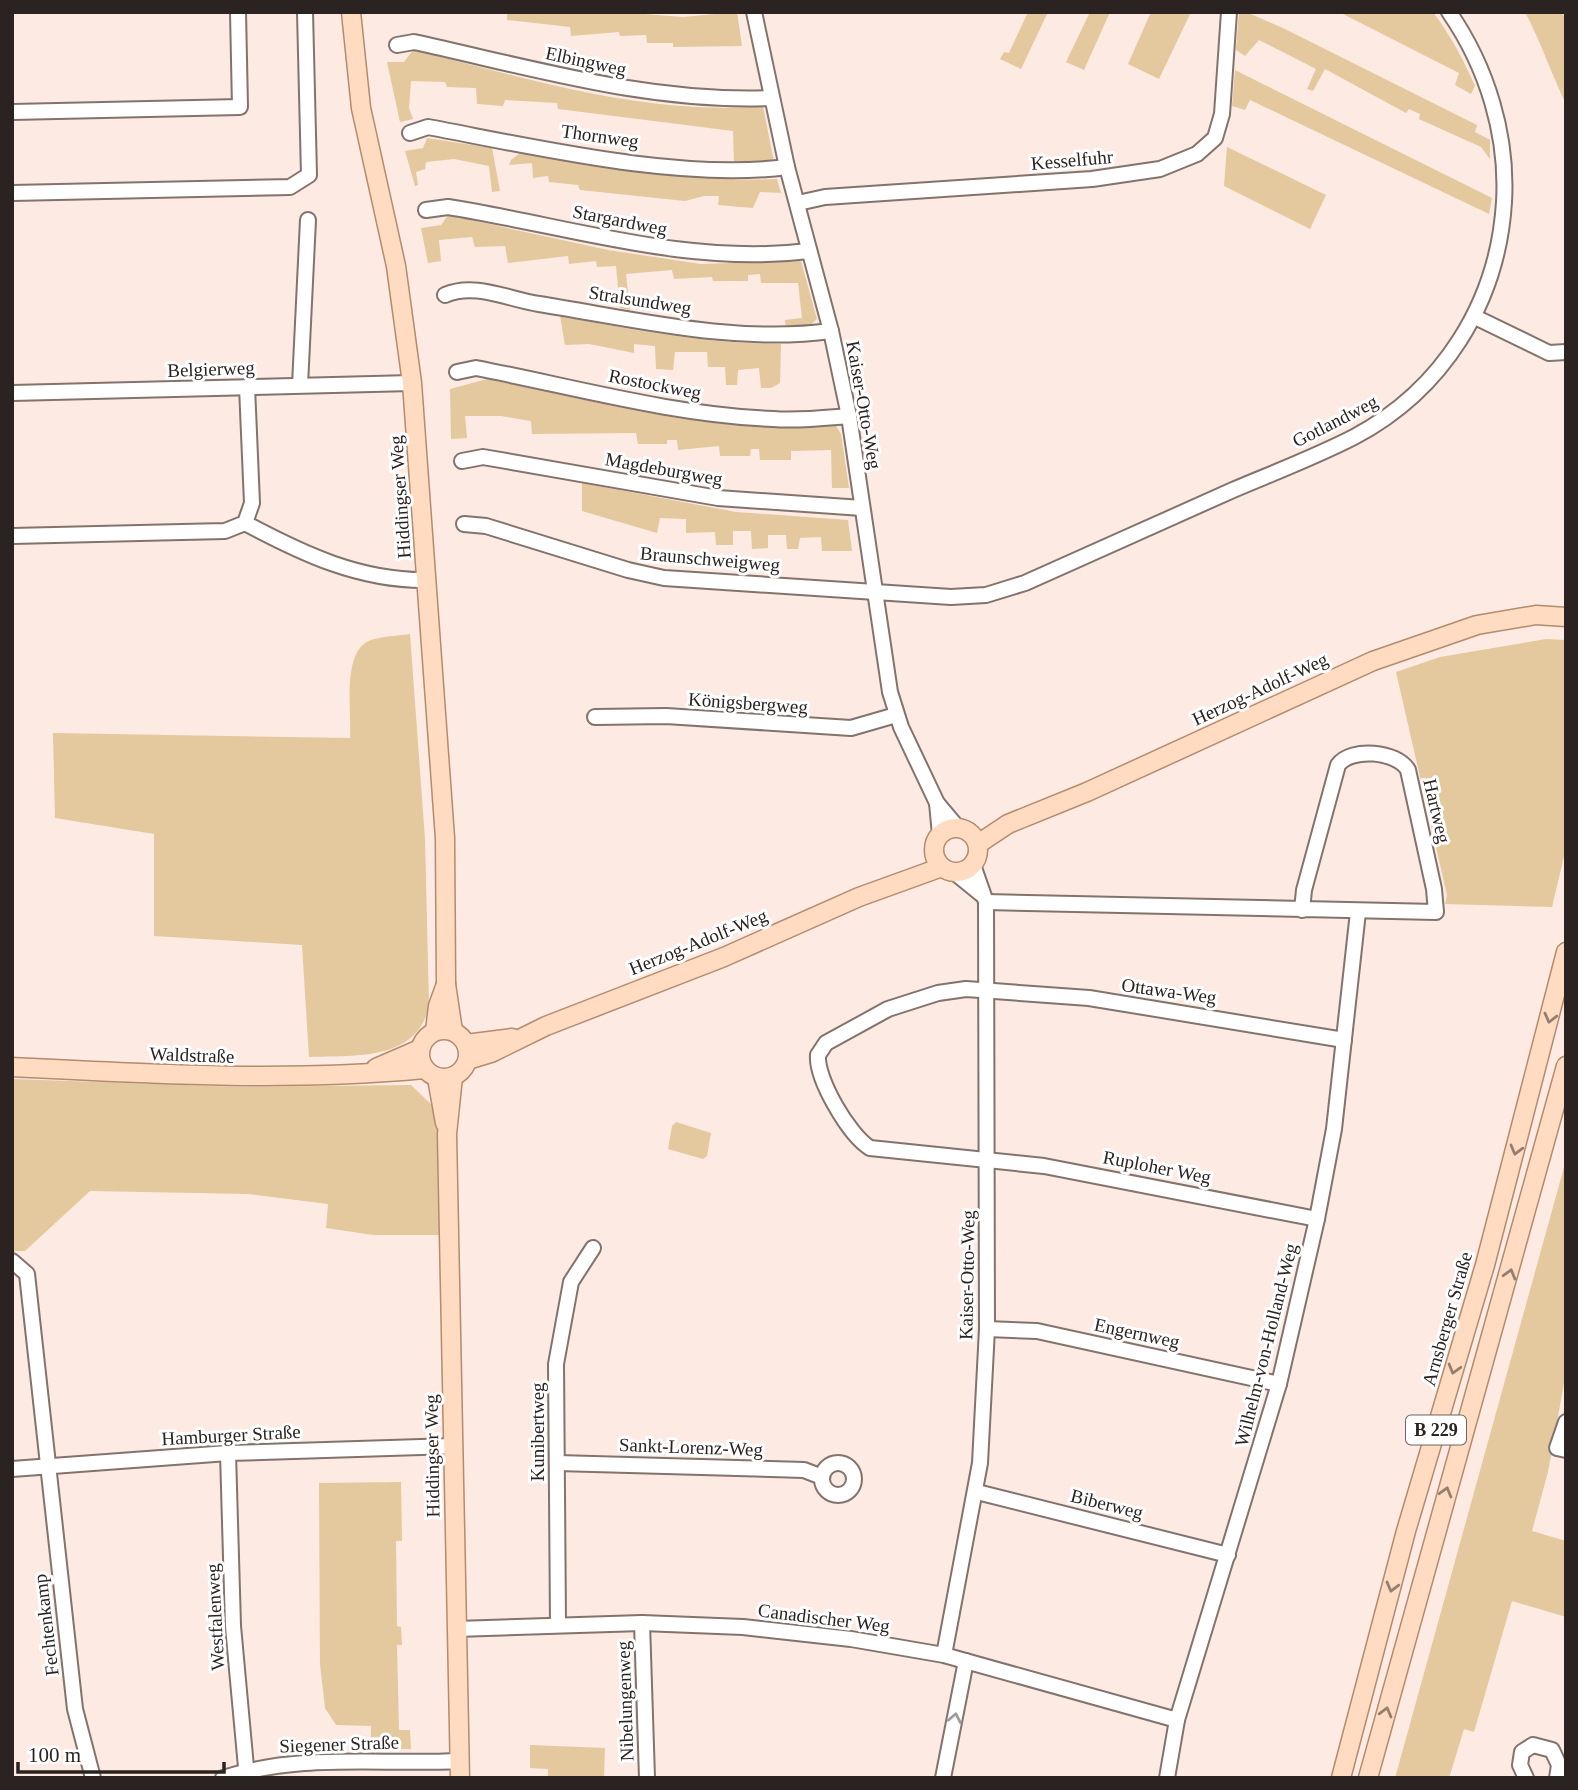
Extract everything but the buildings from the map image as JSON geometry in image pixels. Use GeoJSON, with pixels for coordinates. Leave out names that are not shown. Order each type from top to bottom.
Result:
{"type":"FeatureCollection","features":[{"type":"Feature","properties":{"kind":"main road","name":"Hiddingser Weg"},"geometry":{"type":"LineString","coordinates":[[351,12],[361,108],[396,266],[412,383],[445,838],[444,1031]]}},
{"type":"Feature","properties":{"kind":"main road","name":"Herzog-Adolf-Weg"},"geometry":{"type":"LineString","coordinates":[[940,835],[968,835],[1008,824],[1087,792],[1373,660],[1460,629],[1536,615],[1566,605]]}},
{"type":"Feature","properties":{"kind":"main road","name":"Herzog-Adolf-Weg"},"geometry":{"type":"LineString","coordinates":[[1536,615],[1566,617]]}},
{"type":"Feature","properties":{"kind":"main road"},"geometry":{"type":"LineString","coordinates":[[940,835],[944,864]]}},
{"type":"Feature","properties":{"kind":"main road"},"geometry":{"type":"LineString","coordinates":[[968,835],[979,851],[973,865]]}},
{"type":"Feature","properties":{"kind":"main road","name":"Herzog-Adolf-Weg"},"geometry":{"type":"LineString","coordinates":[[467,1052],[491,1053],[519,1037],[724,957],[891,884],[944,864],[973,865]]}},
{"type":"Feature","properties":{"kind":"main road","name":"Arnsberger Straße"},"geometry":{"type":"LineString","coordinates":[[1341,1778],[1406,1531],[1492,1239],[1566,952]]}},
{"type":"Feature","properties":{"kind":"main road"},"geometry":{"type":"LineString","coordinates":[[420,1049],[423,1041],[444,1031],[467,1052],[438,1074]]}},
{"type":"Feature","properties":{"kind":"main road","name":"Hiddingser Weg"},"geometry":{"type":"LineString","coordinates":[[420,1049],[438,1074],[447,1133],[459,1769]]}},
{"type":"Feature","properties":{"kind":"main road","name":"Waldstraße"},"geometry":{"type":"LineString","coordinates":[[369,1071],[420,1049]]}},
{"type":"Feature","properties":{"kind":"main road","name":"B 229"},"geometry":{"type":"LineString","coordinates":[[1368,1778],[1566,1066]]}},
{"type":"Feature","properties":{"kind":"main road","name":"Waldstraße"},"geometry":{"type":"LineString","coordinates":[[12,1067],[205,1077],[331,1077],[369,1071],[438,1074]]}},
{"type":"Feature","properties":{"kind":"street"},"geometry":{"type":"LineString","coordinates":[[12,112],[240,107],[238,12]]}},
{"type":"Feature","properties":{"kind":"street"},"geometry":{"type":"LineString","coordinates":[[12,193],[290,187],[309,175],[305,12]]}},
{"type":"Feature","properties":{"kind":"street","name":"Kaiser-Otto-Weg"},"geometry":{"type":"LineString","coordinates":[[754,12],[787,167],[831,331],[849,416],[886,672],[896,715],[937,803],[968,835]]}},
{"type":"Feature","properties":{"kind":"street","name":"Kesselfuhr"},"geometry":{"type":"LineString","coordinates":[[798,203],[825,197],[1092,179],[1160,169],[1197,155],[1214,138],[1222,114],[1229,12]]}},
{"type":"Feature","properties":{"kind":"street","name":"Gotlandweg"},"geometry":{"type":"LineString","coordinates":[[875,590],[951,597],[1003,592],[1354,437],[1405,404],[1425,385],[1447,361],[1475,317],[1500,241],[1505,167],[1499,128],[1482,73],[1449,12]]}},
{"type":"Feature","properties":{"kind":"street","name":"Elbingweg"},"geometry":{"type":"LineString","coordinates":[[397,45],[414,42],[643,92],[708,98],[771,98]]}},
{"type":"Feature","properties":{"kind":"street","name":"Thornweg"},"geometry":{"type":"LineString","coordinates":[[410,133],[428,127],[677,166],[754,170],[787,167]]}},
{"type":"Feature","properties":{"kind":"street","name":"Stargardweg"},"geometry":{"type":"LineString","coordinates":[[426,210],[440,207],[460,209],[694,252],[776,255],[809,251]]}},
{"type":"Feature","properties":{"kind":"street"},"geometry":{"type":"LineString","coordinates":[[300,385],[308,220]]}},
{"type":"Feature","properties":{"kind":"street","name":"Stralsundweg"},"geometry":{"type":"LineString","coordinates":[[445,295],[465,288],[539,304],[739,333],[785,335],[831,331]]}},
{"type":"Feature","properties":{"kind":"street"},"geometry":{"type":"LineString","coordinates":[[1475,317],[1549,353],[1566,352]]}},
{"type":"Feature","properties":{"kind":"street","name":"Rostockweg"},"geometry":{"type":"LineString","coordinates":[[457,372],[476,368],[669,407],[733,417],[789,420],[849,416]]}},
{"type":"Feature","properties":{"kind":"street","name":"Belgierweg"},"geometry":{"type":"LineString","coordinates":[[12,393],[412,383]]}},
{"type":"Feature","properties":{"kind":"street"},"geometry":{"type":"LineString","coordinates":[[245,523],[252,503],[247,387]]}},
{"type":"Feature","properties":{"kind":"street","name":"Magdeburgweg"},"geometry":{"type":"LineString","coordinates":[[462,461],[483,457],[741,501],[862,508]]}},
{"type":"Feature","properties":{"kind":"street"},"geometry":{"type":"LineString","coordinates":[[12,536],[225,531],[245,523],[328,564],[398,580],[427,580]]}},
{"type":"Feature","properties":{"kind":"street","name":"Braunschweigweg"},"geometry":{"type":"LineString","coordinates":[[464,524],[486,526],[628,570],[664,578],[875,590]]}},
{"type":"Feature","properties":{"kind":"street","name":"Königsbergweg"},"geometry":{"type":"LineString","coordinates":[[595,717],[666,716],[851,728],[896,715]]}},
{"type":"Feature","properties":{"kind":"street","name":"Hartweg"},"geometry":{"type":"LineString","coordinates":[[984,898],[1302,910],[1358,912],[1436,912],[1434,889],[1408,770],[1395,757],[1350,756],[1338,765],[1304,890],[1302,910]]}},
{"type":"Feature","properties":{"kind":"street","name":"Kaiser-Otto-Weg"},"geometry":{"type":"LineString","coordinates":[[937,803],[940,835]]}},
{"type":"Feature","properties":{"kind":"street"},"geometry":{"type":"LineString","coordinates":[[944,864],[984,898]]}},
{"type":"Feature","properties":{"kind":"street","name":"Kaiser-Otto-Weg"},"geometry":{"type":"LineString","coordinates":[[944,1655],[977,1492],[987,1329],[987,989],[984,898],[973,865]]}},
{"type":"Feature","properties":{"kind":"street","name":"Wilhelm-von-Holland-Weg"},"geometry":{"type":"LineString","coordinates":[[1167,1778],[1177,1720],[1279,1384],[1317,1219],[1334,1129],[1358,912]]}},
{"type":"Feature","properties":{"kind":"street","name":"Ottawa-Weg"},"geometry":{"type":"LineString","coordinates":[[988,1161],[870,1148],[851,1129],[822,1080],[817,1066],[818,1055],[825,1043],[888,1009],[947,991],[987,989],[1089,998],[1344,1040]]}},
{"type":"Feature","properties":{"kind":"street","name":"Ruploher Weg"},"geometry":{"type":"LineString","coordinates":[[988,1161],[1100,1175],[1317,1219]]}},
{"type":"Feature","properties":{"kind":"street","name":"Kunibertweg"},"geometry":{"type":"LineString","coordinates":[[558,1625],[556,1463],[559,1351],[571,1282],[593,1248]]}},
{"type":"Feature","properties":{"kind":"street","name":"Fechtenkamp"},"geometry":{"type":"LineString","coordinates":[[12,1261],[27,1274],[75,1709],[93,1778]]}},
{"type":"Feature","properties":{"kind":"street","name":"Engernweg"},"geometry":{"type":"LineString","coordinates":[[987,1329],[1037,1331],[1279,1384]]}},
{"type":"Feature","properties":{"kind":"street"},"geometry":{"type":"LineString","coordinates":[[1566,1422],[1557,1448],[1566,1450]]}},
{"type":"Feature","properties":{"kind":"street","name":"Hamburger Straße"},"geometry":{"type":"LineString","coordinates":[[12,1469],[228,1453],[453,1446]]}},
{"type":"Feature","properties":{"kind":"street","name":"Westfalenweg"},"geometry":{"type":"LineString","coordinates":[[228,1453],[233,1626],[247,1774]]}},
{"type":"Feature","properties":{"kind":"street","name":"Sankt-Lorenz-Weg"},"geometry":{"type":"LineString","coordinates":[[556,1463],[804,1470],[822,1478]]}},
{"type":"Feature","properties":{"kind":"street","name":"Biberweg"},"geometry":{"type":"LineString","coordinates":[[977,1492],[1228,1555]]}},
{"type":"Feature","properties":{"kind":"street","name":"Canadischer Weg"},"geometry":{"type":"LineString","coordinates":[[456,1629],[642,1623],[743,1627],[851,1639],[944,1655],[1177,1720]]}},
{"type":"Feature","properties":{"kind":"street","name":"Nibelungenweg"},"geometry":{"type":"LineString","coordinates":[[642,1623],[646,1778]]}},
{"type":"Feature","properties":{"kind":"street"},"geometry":{"type":"LineString","coordinates":[[944,1776],[967,1661]]}},
{"type":"Feature","properties":{"kind":"street"},"geometry":{"type":"LineString","coordinates":[[1526,1778],[1520,1765],[1522,1752],[1533,1745],[1552,1750],[1559,1765],[1557,1778]]}},
{"type":"Feature","properties":{"kind":"street","name":"Siegener Straße"},"geometry":{"type":"LineString","coordinates":[[223,1778],[247,1774],[264,1766],[332,1759],[459,1769]]}},
{"type":"Feature","properties":{"kind":"shaded area"},"geometry":{"type":"Polygon","coordinates":[[[507,12],[618,12],[683,17],[737,12],[742,46],[673,47],[673,43],[647,43],[646,35],[620,36],[619,32],[571,36],[570,27],[507,20],[507,12]]]}},
{"type":"Feature","properties":{"kind":"shaded area"},"geometry":{"type":"Polygon","coordinates":[[[1028,12],[1048,12],[1021,69],[1000,59],[1004,52],[1009,53],[1028,12]]]}},
{"type":"Feature","properties":{"kind":"shaded area"},"geometry":{"type":"Polygon","coordinates":[[[1090,12],[1110,12],[1084,70],[1066,62],[1090,12]]]}},
{"type":"Feature","properties":{"kind":"shaded area"},"geometry":{"type":"Polygon","coordinates":[[[1151,12],[1191,12],[1159,79],[1128,64],[1151,12]]]}},
{"type":"Feature","properties":{"kind":"shaded area"},"geometry":{"type":"Polygon","coordinates":[[[1239,12],[1246,12],[1283,28],[1477,125],[1475,132],[1490,140],[1490,159],[1481,147],[1419,119],[1420,114],[1409,109],[1406,113],[1325,69],[1313,91],[1307,89],[1316,69],[1259,40],[1245,56],[1236,50],[1239,12]]]}},
{"type":"Feature","properties":{"kind":"shaded area"},"geometry":{"type":"Polygon","coordinates":[[[1339,12],[1433,12],[1451,39],[1475,86],[1471,94],[1455,85],[1459,73],[1339,12]]]}},
{"type":"Feature","properties":{"kind":"shaded area"},"geometry":{"type":"Polygon","coordinates":[[[1525,12],[1562,12],[1566,20],[1566,104],[1536,35],[1525,12]]]}},
{"type":"Feature","properties":{"kind":"shaded area"},"geometry":{"type":"Polygon","coordinates":[[[413,50],[542,83],[630,100],[718,108],[763,106],[774,162],[734,163],[733,131],[558,109],[557,103],[505,100],[503,106],[477,104],[476,88],[447,87],[445,82],[411,81],[409,108],[413,119],[400,122],[387,62],[404,62],[413,50]]]}},
{"type":"Feature","properties":{"kind":"shaded area"},"geometry":{"type":"Polygon","coordinates":[[[1235,70],[1492,198],[1489,214],[1250,100],[1245,110],[1232,106],[1235,70]]]}},
{"type":"Feature","properties":{"kind":"shaded area"},"geometry":{"type":"Polygon","coordinates":[[[427,138],[492,148],[500,191],[492,192],[489,166],[454,159],[426,162],[425,169],[416,172],[418,185],[415,186],[405,151],[423,148],[427,138]]]}},
{"type":"Feature","properties":{"kind":"shaded area"},"geometry":{"type":"Polygon","coordinates":[[[1227,147],[1326,195],[1310,229],[1224,186],[1227,147]]]}},
{"type":"Feature","properties":{"kind":"shaded area"},"geometry":{"type":"Polygon","coordinates":[[[520,153],[680,176],[777,179],[781,193],[760,192],[753,208],[718,205],[719,196],[704,196],[685,201],[580,190],[578,185],[549,182],[548,176],[533,178],[532,163],[509,165],[520,153]]]}},
{"type":"Feature","properties":{"kind":"shaded area"},"geometry":{"type":"Polygon","coordinates":[[[448,215],[608,250],[701,264],[801,261],[817,319],[807,328],[786,329],[785,320],[802,318],[798,283],[761,283],[760,274],[748,275],[748,281],[713,281],[712,277],[674,279],[672,270],[626,274],[630,310],[620,308],[616,266],[597,267],[596,261],[569,264],[568,256],[508,263],[505,246],[475,247],[472,237],[439,240],[441,261],[428,263],[421,228],[441,225],[448,215]]]}},
{"type":"Feature","properties":{"kind":"shaded area"},"geometry":{"type":"Polygon","coordinates":[[[560,316],[697,339],[781,344],[780,383],[771,388],[761,388],[759,368],[738,370],[737,385],[726,385],[725,367],[708,367],[707,352],[675,352],[673,370],[656,369],[655,346],[634,344],[634,353],[589,344],[565,345],[560,316]]]}},
{"type":"Feature","properties":{"kind":"shaded area"},"geometry":{"type":"Polygon","coordinates":[[[487,379],[616,407],[703,422],[791,427],[835,424],[841,434],[849,488],[832,488],[831,450],[791,451],[791,460],[760,460],[759,449],[751,449],[750,456],[720,456],[719,446],[678,450],[677,440],[667,440],[667,444],[638,444],[636,433],[532,434],[531,421],[501,416],[465,416],[467,438],[451,439],[450,389],[487,379]]]}},
{"type":"Feature","properties":{"kind":"shaded area"},"geometry":{"type":"Polygon","coordinates":[[[582,483],[736,512],[848,520],[852,551],[822,551],[821,537],[800,538],[798,549],[787,549],[786,535],[768,535],[768,548],[752,549],[751,531],[733,531],[733,545],[716,545],[715,532],[686,533],[686,519],[660,518],[657,533],[582,511],[582,483]]]}},
{"type":"Feature","properties":{"kind":"shaded area"},"geometry":{"type":"Polygon","coordinates":[[[410,634],[425,839],[429,1007],[422,1025],[411,1038],[397,1046],[363,1055],[309,1057],[302,945],[154,936],[154,834],[55,818],[53,733],[350,738],[350,683],[355,656],[362,646],[371,640],[410,634]]]}},
{"type":"Feature","properties":{"kind":"shaded area"},"geometry":{"type":"Polygon","coordinates":[[[1546,639],[1566,640],[1566,848],[1552,907],[1445,904],[1447,895],[1396,672],[1440,657],[1546,639]]]}},
{"type":"Feature","properties":{"kind":"shaded area"},"geometry":{"type":"Polygon","coordinates":[[[12,1079],[243,1087],[411,1085],[437,1110],[443,1235],[373,1235],[326,1228],[328,1204],[248,1194],[90,1191],[25,1251],[12,1251],[12,1079]]]}},
{"type":"Feature","properties":{"kind":"shaded area"},"geometry":{"type":"Polygon","coordinates":[[[676,1122],[711,1133],[707,1156],[703,1159],[668,1149],[672,1126],[676,1122]]]}},
{"type":"Feature","properties":{"kind":"shaded area"},"geometry":{"type":"Polygon","coordinates":[[[1566,1160],[1566,1372],[1548,1472],[1532,1531],[1566,1541],[1566,1617],[1512,1601],[1474,1732],[1464,1729],[1449,1778],[1395,1778],[1566,1160]]]}},
{"type":"Feature","properties":{"kind":"shaded area"},"geometry":{"type":"Polygon","coordinates":[[[401,1482],[402,1541],[396,1541],[397,1626],[401,1627],[402,1645],[397,1645],[399,1730],[410,1730],[411,1749],[394,1749],[393,1739],[371,1738],[371,1726],[336,1725],[325,1708],[320,1664],[319,1483],[401,1482]]]}},
{"type":"Feature","properties":{"kind":"shaded area"},"geometry":{"type":"Polygon","coordinates":[[[530,1745],[605,1748],[604,1778],[548,1778],[548,1769],[530,1768],[530,1745]]]}}]}
